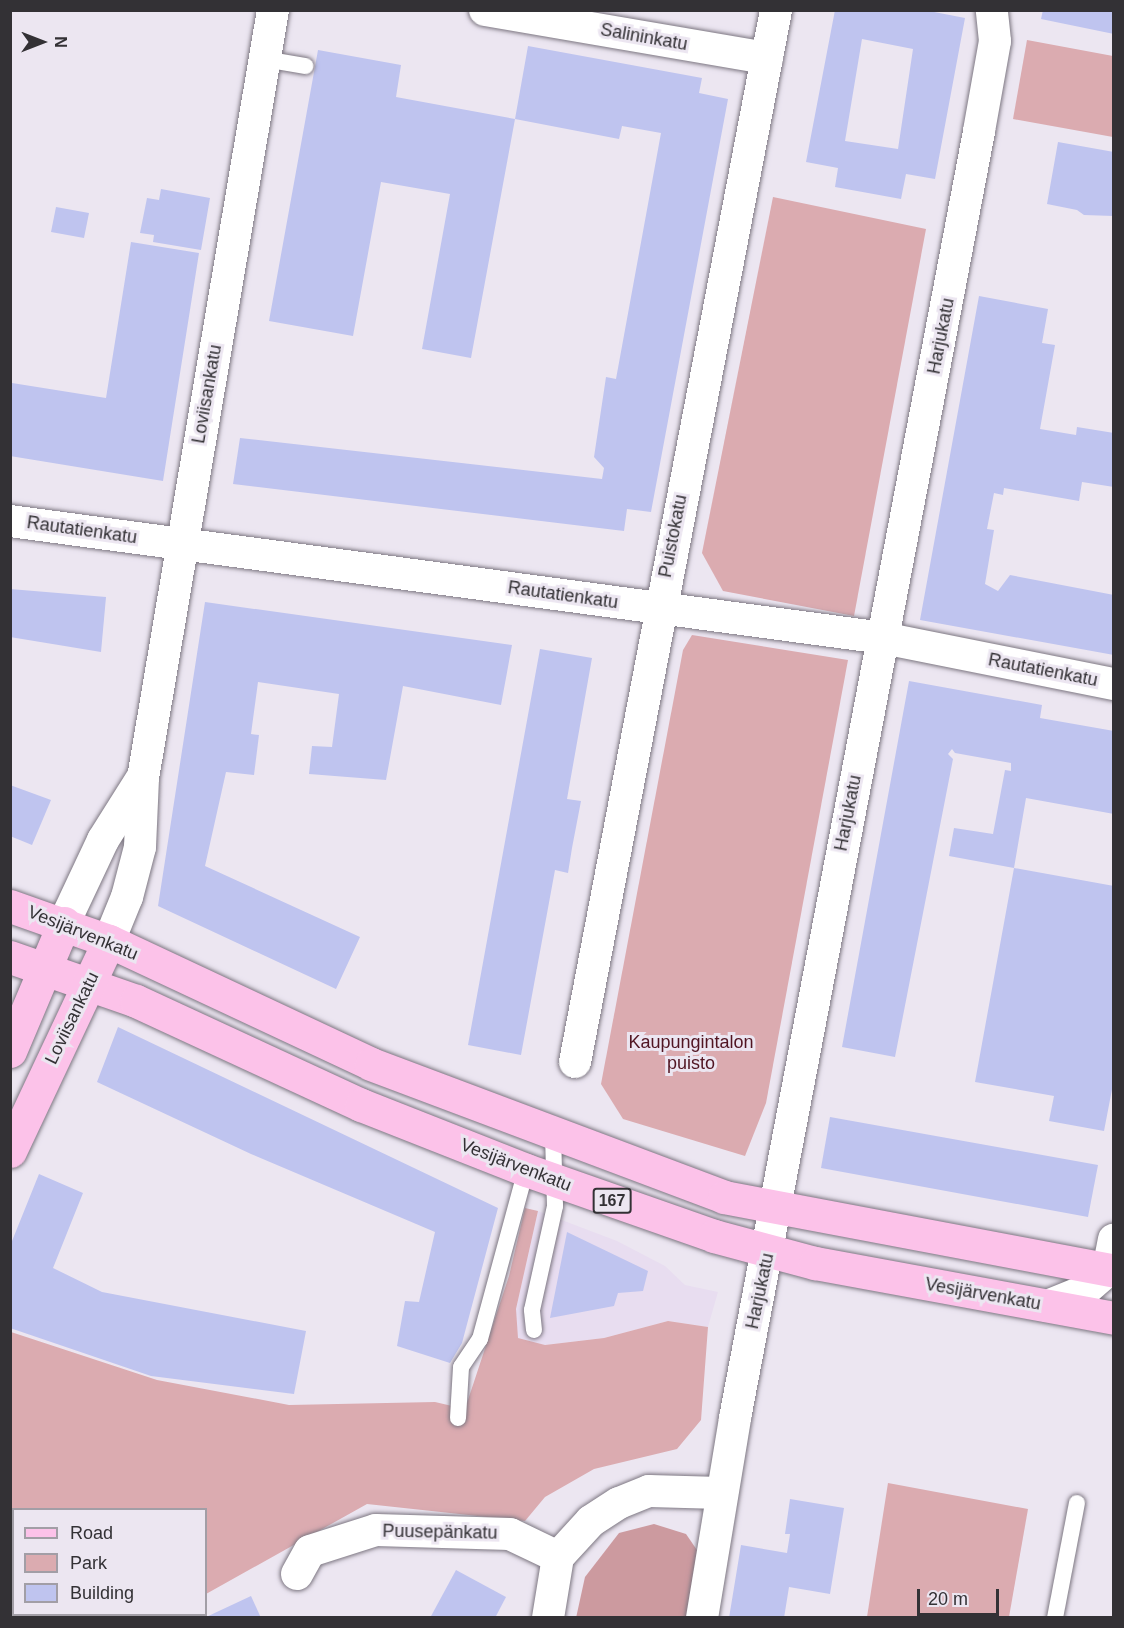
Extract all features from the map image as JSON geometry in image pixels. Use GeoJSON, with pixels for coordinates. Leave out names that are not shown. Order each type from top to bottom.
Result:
{"type":"FeatureCollection","features":[{"type":"Feature","properties":{"kind":"main road","name":"Vesijärvenkatu"},"geometry":{"type":"LineString","coordinates":[[10,906],[64,923],[109,941],[371,1064],[724,1197],[776,1210],[1112,1264]]}},
{"type":"Feature","properties":{"kind":"main road","name":"Loviisankatu"},"geometry":{"type":"LineString","coordinates":[[10,1051],[64,923]]}},
{"type":"Feature","properties":{"kind":"main road","name":"Loviisankatu"},"geometry":{"type":"LineString","coordinates":[[10,1151],[109,941]]}},
{"type":"Feature","properties":{"kind":"main road","name":"Vesijärvenkatu"},"geometry":{"type":"LineString","coordinates":[[10,957],[136,1001],[361,1105],[541,1175],[768,1254],[1113,1318]]}},
{"type":"Feature","properties":{"kind":"street","name":"Loviisankatu"},"geometry":{"type":"LineString","coordinates":[[109,941],[127,897],[140,847],[142,778],[180,544],[273,10]]}},
{"type":"Feature","properties":{"kind":"street","name":"Salininkatu"},"geometry":{"type":"LineString","coordinates":[[485,10],[767,58]]}},
{"type":"Feature","properties":{"kind":"street","name":"Puistokatu"},"geometry":{"type":"LineString","coordinates":[[575,1062],[659,608],[776,10]]}},
{"type":"Feature","properties":{"kind":"street","name":"Harjukatu"},"geometry":{"type":"LineString","coordinates":[[702,1617],[735,1418],[768,1254],[995,41],[992,10]]}},
{"type":"Feature","properties":{"kind":"street","name":"Rautatienkatu"},"geometry":{"type":"LineString","coordinates":[[10,521],[883,638],[1113,684]]}},
{"type":"Feature","properties":{"kind":"street","name":"Loviisankatu"},"geometry":{"type":"LineString","coordinates":[[64,923],[103,840],[142,778]]}},
{"type":"Feature","properties":{"kind":"street"},"geometry":{"type":"LineString","coordinates":[[1047,1306],[1084,1291],[1112,1264]]}},
{"type":"Feature","properties":{"kind":"street"},"geometry":{"type":"LineString","coordinates":[[548,1617],[558,1557],[591,1521],[618,1503],[648,1491],[722,1493]]}},
{"type":"Feature","properties":{"kind":"street","name":"Puusepänkatu"},"geometry":{"type":"LineString","coordinates":[[297,1574],[310,1551],[376,1530],[510,1534],[558,1557]]}},
{"type":"Feature","properties":{"kind":"lane"},"geometry":{"type":"LineString","coordinates":[[264,59],[305,66]]}},
{"type":"Feature","properties":{"kind":"lane"},"geometry":{"type":"LineString","coordinates":[[458,1418],[461,1367],[480,1339],[541,1175],[553,1133]]}},
{"type":"Feature","properties":{"kind":"lane"},"geometry":{"type":"LineString","coordinates":[[534,1330],[532,1310],[552,1229],[541,1175]]}},
{"type":"Feature","properties":{"kind":"lane"},"geometry":{"type":"LineString","coordinates":[[1055,1617],[1077,1503]]}},
{"type":"Feature","properties":{"kind":"shaded area"},"geometry":{"type":"Polygon","coordinates":[[[538,1211],[617,1241],[665,1266],[685,1285],[718,1292],[708,1327],[668,1321],[604,1338],[545,1345],[517,1338],[516,1309],[538,1211]]]}},
{"type":"Feature","properties":{"kind":"shaded area"},"geometry":{"type":"Polygon","coordinates":[[[654,1524],[686,1534],[699,1553],[688,1617],[576,1618],[585,1577],[619,1533],[654,1524]]]}},
{"type":"Feature","properties":{"kind":"green space"},"geometry":{"type":"Polygon","coordinates":[[[1027,40],[1113,56],[1113,137],[1013,119],[1027,40]]]}},
{"type":"Feature","properties":{"kind":"green space"},"geometry":{"type":"Polygon","coordinates":[[[773,197],[926,229],[854,616],[723,591],[702,553],[773,197]]]}},
{"type":"Feature","properties":{"kind":"green space","name":"Kaupungintalon puisto"},"geometry":{"type":"Polygon","coordinates":[[[692,635],[848,660],[766,1103],[745,1156],[623,1119],[601,1084],[683,650],[692,635]]]}},
{"type":"Feature","properties":{"kind":"green space"},"geometry":{"type":"Polygon","coordinates":[[[525,1208],[538,1211],[516,1309],[518,1338],[545,1345],[604,1338],[668,1321],[708,1327],[701,1420],[677,1449],[594,1469],[545,1497],[525,1521],[367,1504],[207,1593],[207,1508],[12,1508],[12,1616],[114,1616],[11,1618],[11,1332],[157,1380],[289,1405],[435,1402],[465,1409],[509,1276],[525,1208]]]}},
{"type":"Feature","properties":{"kind":"green space"},"geometry":{"type":"Polygon","coordinates":[[[888,1483],[1028,1509],[1009,1617],[867,1617],[888,1483]]]}},
{"type":"Feature","properties":{"kind":"building"},"geometry":{"type":"Polygon","coordinates":[[[835,10],[924,10],[965,18],[935,179],[906,174],[901,199],[835,187],[838,168],[806,162],[835,10]],[[862,39],[845,141],[898,149],[913,49],[862,39]]]}},
{"type":"Feature","properties":{"kind":"building"},"geometry":{"type":"Polygon","coordinates":[[[1043,10],[1114,10],[1114,34],[1041,19],[1043,10]]]}},
{"type":"Feature","properties":{"kind":"building"},"geometry":{"type":"Polygon","coordinates":[[[528,46],[702,78],[699,93],[728,99],[651,512],[627,509],[624,531],[233,484],[240,438],[602,479],[604,468],[594,457],[606,377],[616,379],[661,133],[622,126],[619,139],[515,119],[528,46]]]}},
{"type":"Feature","properties":{"kind":"building"},"geometry":{"type":"Polygon","coordinates":[[[318,50],[401,65],[396,97],[515,119],[471,358],[422,349],[450,194],[381,182],[353,336],[269,321],[318,50]]]}},
{"type":"Feature","properties":{"kind":"building"},"geometry":{"type":"Polygon","coordinates":[[[1058,142],[1114,152],[1114,216],[1084,215],[1077,210],[1047,204],[1058,142]]]}},
{"type":"Feature","properties":{"kind":"building"},"geometry":{"type":"Polygon","coordinates":[[[161,189],[210,198],[201,250],[153,242],[154,235],[140,233],[147,198],[159,200],[161,189]]]}},
{"type":"Feature","properties":{"kind":"building"},"geometry":{"type":"Polygon","coordinates":[[[56,207],[89,213],[84,238],[51,232],[56,207]]]}},
{"type":"Feature","properties":{"kind":"building"},"geometry":{"type":"Polygon","coordinates":[[[131,242],[199,253],[163,481],[10,456],[12,383],[106,398],[131,242]]]}},
{"type":"Feature","properties":{"kind":"building"},"geometry":{"type":"Polygon","coordinates":[[[979,296],[1048,309],[1042,343],[1055,345],[1040,429],[1076,435],[1077,427],[1114,433],[1114,487],[1082,482],[1079,501],[1004,488],[1003,495],[994,493],[987,529],[994,530],[985,584],[998,591],[1010,575],[1114,595],[1114,655],[920,620],[979,296]]]}},
{"type":"Feature","properties":{"kind":"building"},"geometry":{"type":"Polygon","coordinates":[[[10,589],[106,597],[101,652],[10,637],[10,589]]]}},
{"type":"Feature","properties":{"kind":"building"},"geometry":{"type":"Polygon","coordinates":[[[205,602],[512,645],[501,705],[403,686],[386,780],[309,774],[312,746],[332,747],[339,694],[258,682],[251,734],[259,735],[254,775],[226,772],[205,866],[360,937],[336,989],[158,906],[205,602]]]}},
{"type":"Feature","properties":{"kind":"building"},"geometry":{"type":"Polygon","coordinates":[[[540,649],[592,658],[567,799],[581,801],[568,873],[555,870],[521,1055],[468,1045],[540,649]]]}},
{"type":"Feature","properties":{"kind":"building"},"geometry":{"type":"Polygon","coordinates":[[[909,681],[1042,705],[1040,718],[1114,731],[1114,814],[1026,798],[1014,868],[949,856],[954,828],[993,834],[1005,770],[1011,771],[1011,763],[955,753],[952,749],[948,754],[953,759],[895,1057],[842,1047],[909,681]]]}},
{"type":"Feature","properties":{"kind":"building"},"geometry":{"type":"Polygon","coordinates":[[[10,785],[51,800],[32,845],[10,836],[10,785]]]}},
{"type":"Feature","properties":{"kind":"building"},"geometry":{"type":"Polygon","coordinates":[[[1014,868],[1114,886],[1114,1079],[1104,1131],[1049,1121],[1054,1096],[975,1082],[1014,868]]]}},
{"type":"Feature","properties":{"kind":"building"},"geometry":{"type":"Polygon","coordinates":[[[118,1027],[498,1208],[462,1343],[450,1363],[397,1346],[405,1301],[419,1302],[435,1232],[251,1154],[97,1082],[118,1027]]]}},
{"type":"Feature","properties":{"kind":"building"},"geometry":{"type":"Polygon","coordinates":[[[830,1117],[1098,1165],[1088,1217],[821,1168],[830,1117]]]}},
{"type":"Feature","properties":{"kind":"building"},"geometry":{"type":"Polygon","coordinates":[[[39,1174],[83,1193],[53,1268],[102,1292],[306,1331],[294,1394],[151,1376],[10,1328],[10,1246],[39,1174]]]}},
{"type":"Feature","properties":{"kind":"building"},"geometry":{"type":"Polygon","coordinates":[[[567,1232],[648,1271],[643,1291],[618,1293],[614,1306],[550,1318],[567,1232]]]}},
{"type":"Feature","properties":{"kind":"building"},"geometry":{"type":"Polygon","coordinates":[[[790,1499],[844,1508],[830,1594],[789,1587],[784,1618],[729,1618],[741,1545],[787,1553],[790,1534],[785,1534],[790,1499]]]}},
{"type":"Feature","properties":{"kind":"building"},"geometry":{"type":"Polygon","coordinates":[[[456,1570],[506,1597],[495,1618],[430,1618],[456,1570]]]}},
{"type":"Feature","properties":{"kind":"building"},"geometry":{"type":"Polygon","coordinates":[[[251,1596],[261,1618],[204,1618],[251,1596]]]}}]}
